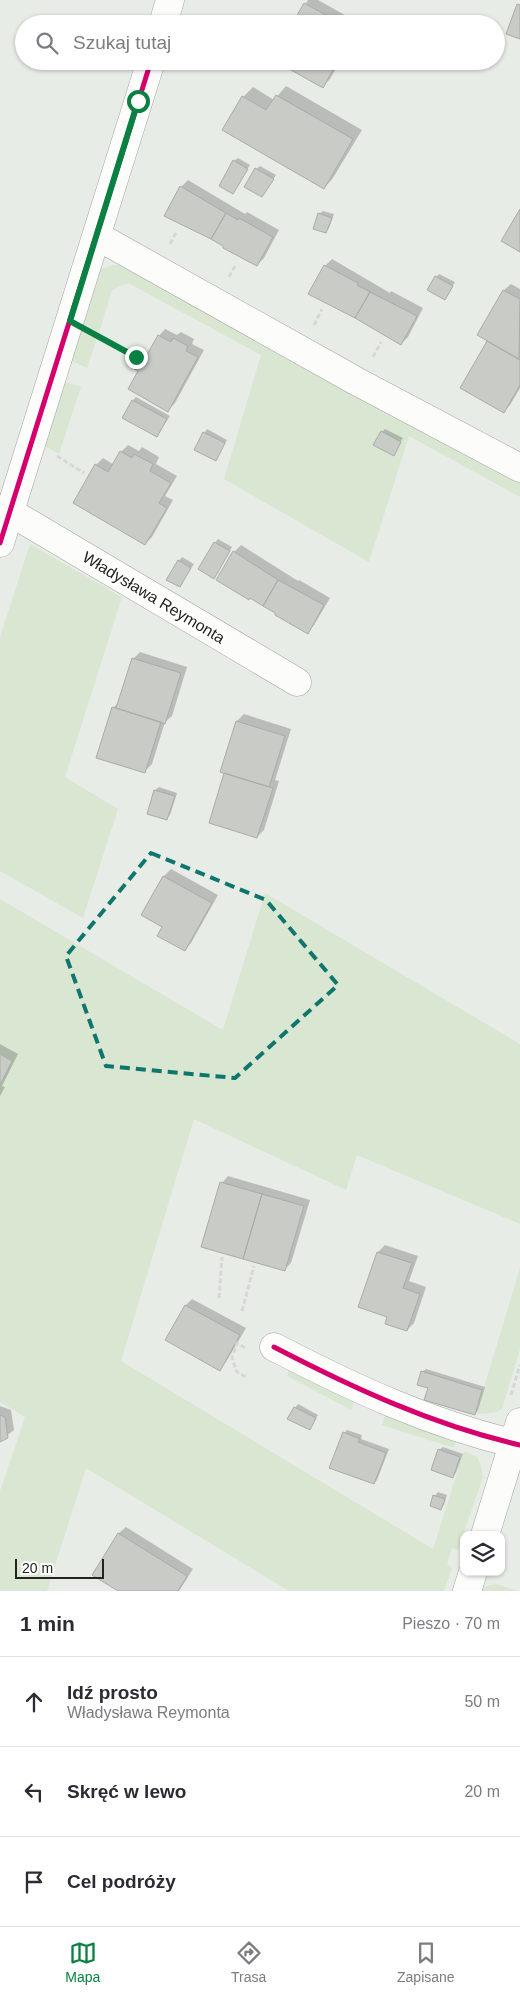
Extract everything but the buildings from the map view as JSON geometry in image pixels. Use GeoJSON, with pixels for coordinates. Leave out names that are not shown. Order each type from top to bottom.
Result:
{"type":"FeatureCollection","features":[{"type":"Feature","properties":{"kind":"street"},"geometry":{"type":"LineString","coordinates":[[166,15],[170,0]]}},
{"type":"Feature","properties":{"kind":"street"},"geometry":{"type":"LineString","coordinates":[[0,544],[148,70]]}},
{"type":"Feature","properties":{"kind":"street"},"geometry":{"type":"LineString","coordinates":[[97,236],[356,380],[520,468]]}},
{"type":"Feature","properties":{"kind":"street","name":"Władysława Reymonta"},"geometry":{"type":"LineString","coordinates":[[10,512],[297,682]]}},
{"type":"Feature","properties":{"kind":"street"},"geometry":{"type":"LineString","coordinates":[[274,1347],[376,1397],[427,1417],[478,1434],[518,1437],[486,1531]]}},
{"type":"Feature","properties":{"kind":"street"},"geometry":{"type":"LineString","coordinates":[[467,1591],[472,1576]]}},
{"type":"Feature","properties":{"kind":"path"},"geometry":{"type":"LineString","coordinates":[[70,321],[136,357]]}},
{"type":"Feature","properties":{"kind":"path"},"geometry":{"type":"LineString","coordinates":[[219,1298],[222,1257]]}},
{"type":"Feature","properties":{"kind":"path"},"geometry":{"type":"LineString","coordinates":[[242,1311],[254,1266]]}},
{"type":"Feature","properties":{"kind":"highlighted area"},"geometry":{"type":"Polygon","coordinates":[[[151,853],[266,900],[338,985],[235,1078],[106,1066],[66,956],[151,853]]]}},
{"type":"Feature","properties":{"kind":"green space"},"geometry":{"type":"Polygon","coordinates":[[[113,265],[123,265],[520,482],[520,497],[409,436],[369,562],[224,479],[261,355],[128,283],[112,290],[99,333],[77,320],[98,270],[113,265]]]}},
{"type":"Feature","properties":{"kind":"green space"},"geometry":{"type":"Polygon","coordinates":[[[75,327],[97,338],[87,368],[70,360],[75,327]]]}},
{"type":"Feature","properties":{"kind":"green space"},"geometry":{"type":"Polygon","coordinates":[[[65,382],[81,387],[59,454],[41,444],[59,383],[65,382]]]}},
{"type":"Feature","properties":{"kind":"green space"},"geometry":{"type":"Polygon","coordinates":[[[30,544],[122,597],[65,777],[118,809],[83,918],[0,871],[0,637],[30,544]]]}},
{"type":"Feature","properties":{"kind":"green space"},"geometry":{"type":"Polygon","coordinates":[[[265,893],[520,1044],[520,1224],[357,1155],[346,1190],[194,1119],[121,1361],[433,1549],[464,1451],[477,1457],[481,1465],[483,1477],[465,1531],[460,1531],[458,1550],[452,1548],[447,1564],[452,1568],[444,1591],[289,1591],[86,1468],[47,1591],[0,1591],[0,1491],[25,1417],[0,1402],[0,899],[223,1030],[265,893]]]}},
{"type":"Feature","properties":{"kind":"green space"},"geometry":{"type":"Polygon","coordinates":[[[520,1268],[520,1349],[502,1409],[494,1413],[476,1414],[520,1268]]]}},
{"type":"Feature","properties":{"kind":"green space"},"geometry":{"type":"Polygon","coordinates":[[[290,1366],[355,1399],[351,1410],[287,1376],[290,1366]]]}},
{"type":"Feature","properties":{"kind":"green space"},"geometry":{"type":"Polygon","coordinates":[[[386,1413],[457,1440],[454,1448],[382,1425],[386,1413]]]}},
{"type":"Feature","properties":{"kind":"green space"},"geometry":{"type":"Polygon","coordinates":[[[496,1584],[518,1591],[482,1591],[483,1587],[496,1584]]]}},
{"type":"Feature","properties":{"kind":"cycle path"},"geometry":{"type":"LineString","coordinates":[[0,543],[148,70]]}},
{"type":"Feature","properties":{"kind":"cycle path"},"geometry":{"type":"LineString","coordinates":[[274,1347],[394,1404],[456,1427],[520,1445]]}},
{"type":"Feature","properties":{"kind":"route"},"geometry":{"type":"LineString","coordinates":[[136,357],[70,321],[138,101]]}}]}
